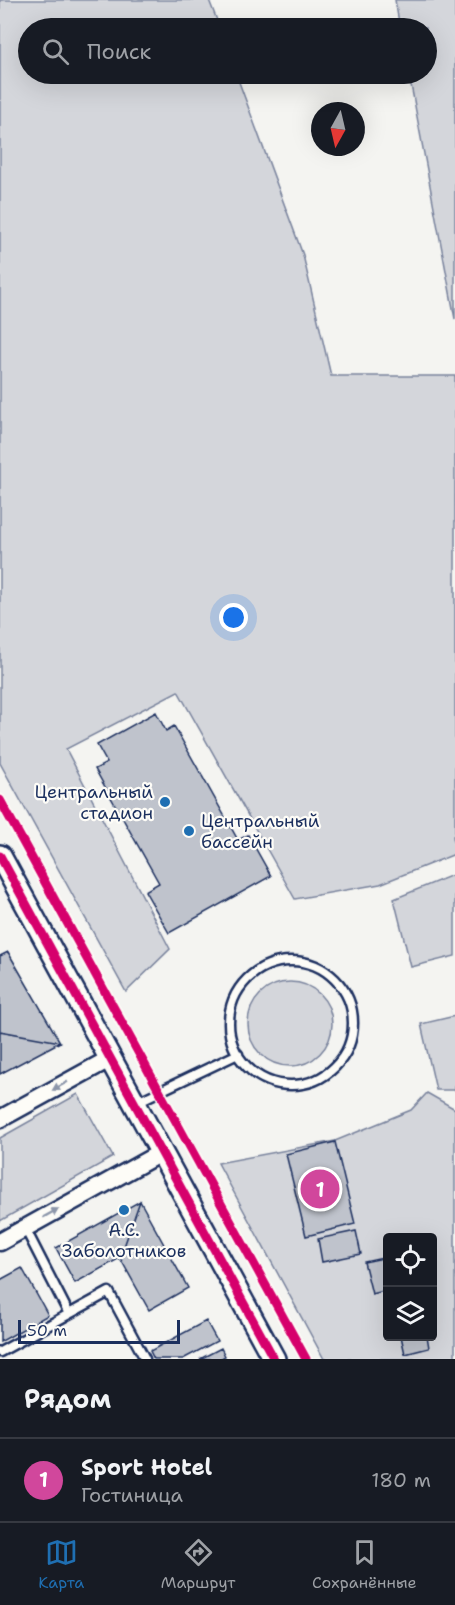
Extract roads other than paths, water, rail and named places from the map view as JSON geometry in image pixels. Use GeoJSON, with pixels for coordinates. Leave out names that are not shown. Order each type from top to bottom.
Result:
{"type":"FeatureCollection","features":[{"type":"Feature","properties":{"kind":"street"},"geometry":{"type":"LineString","coordinates":[[0,856],[274,1359]]}},
{"type":"Feature","properties":{"kind":"street"},"geometry":{"type":"LineString","coordinates":[[0,1119],[111,1058]]}},
{"type":"Feature","properties":{"kind":"street"},"geometry":{"type":"LineString","coordinates":[[0,1242],[162,1152]]}},
{"type":"Feature","properties":{"kind":"lane"},"geometry":{"type":"LineString","coordinates":[[288,960],[308,963],[326,971],[341,986],[351,1004],[353,1025],[349,1046],[338,1063],[322,1077],[302,1084],[281,1084],[262,1077],[245,1065],[238,1054],[234,1049],[228,1029],[230,1009],[237,990],[250,975],[268,965],[288,960]]}},
{"type":"Feature","properties":{"kind":"lane"},"geometry":{"type":"LineString","coordinates":[[135,1103],[238,1054]]}},
{"type":"Feature","properties":{"kind":"lane"},"geometry":{"type":"LineString","coordinates":[[25,1228],[69,1314]]}},
{"type":"Feature","properties":{"kind":"lane"},"geometry":{"type":"LineString","coordinates":[[0,1352],[109,1292],[145,1359]]}},
{"type":"Feature","properties":{"kind":"place","name":"Центральный стадион"},"geometry":{"type":"Point","coordinates":[165,802]}},
{"type":"Feature","properties":{"kind":"place","name":"Центральный бассейн"},"geometry":{"type":"Point","coordinates":[189,831]}},
{"type":"Feature","properties":{"kind":"place","name":"Sport Hotel"},"geometry":{"type":"Point","coordinates":[320,1189]}},
{"type":"Feature","properties":{"kind":"place","name":"А.С. Заболотников"},"geometry":{"type":"Point","coordinates":[124,1210]}}]}
